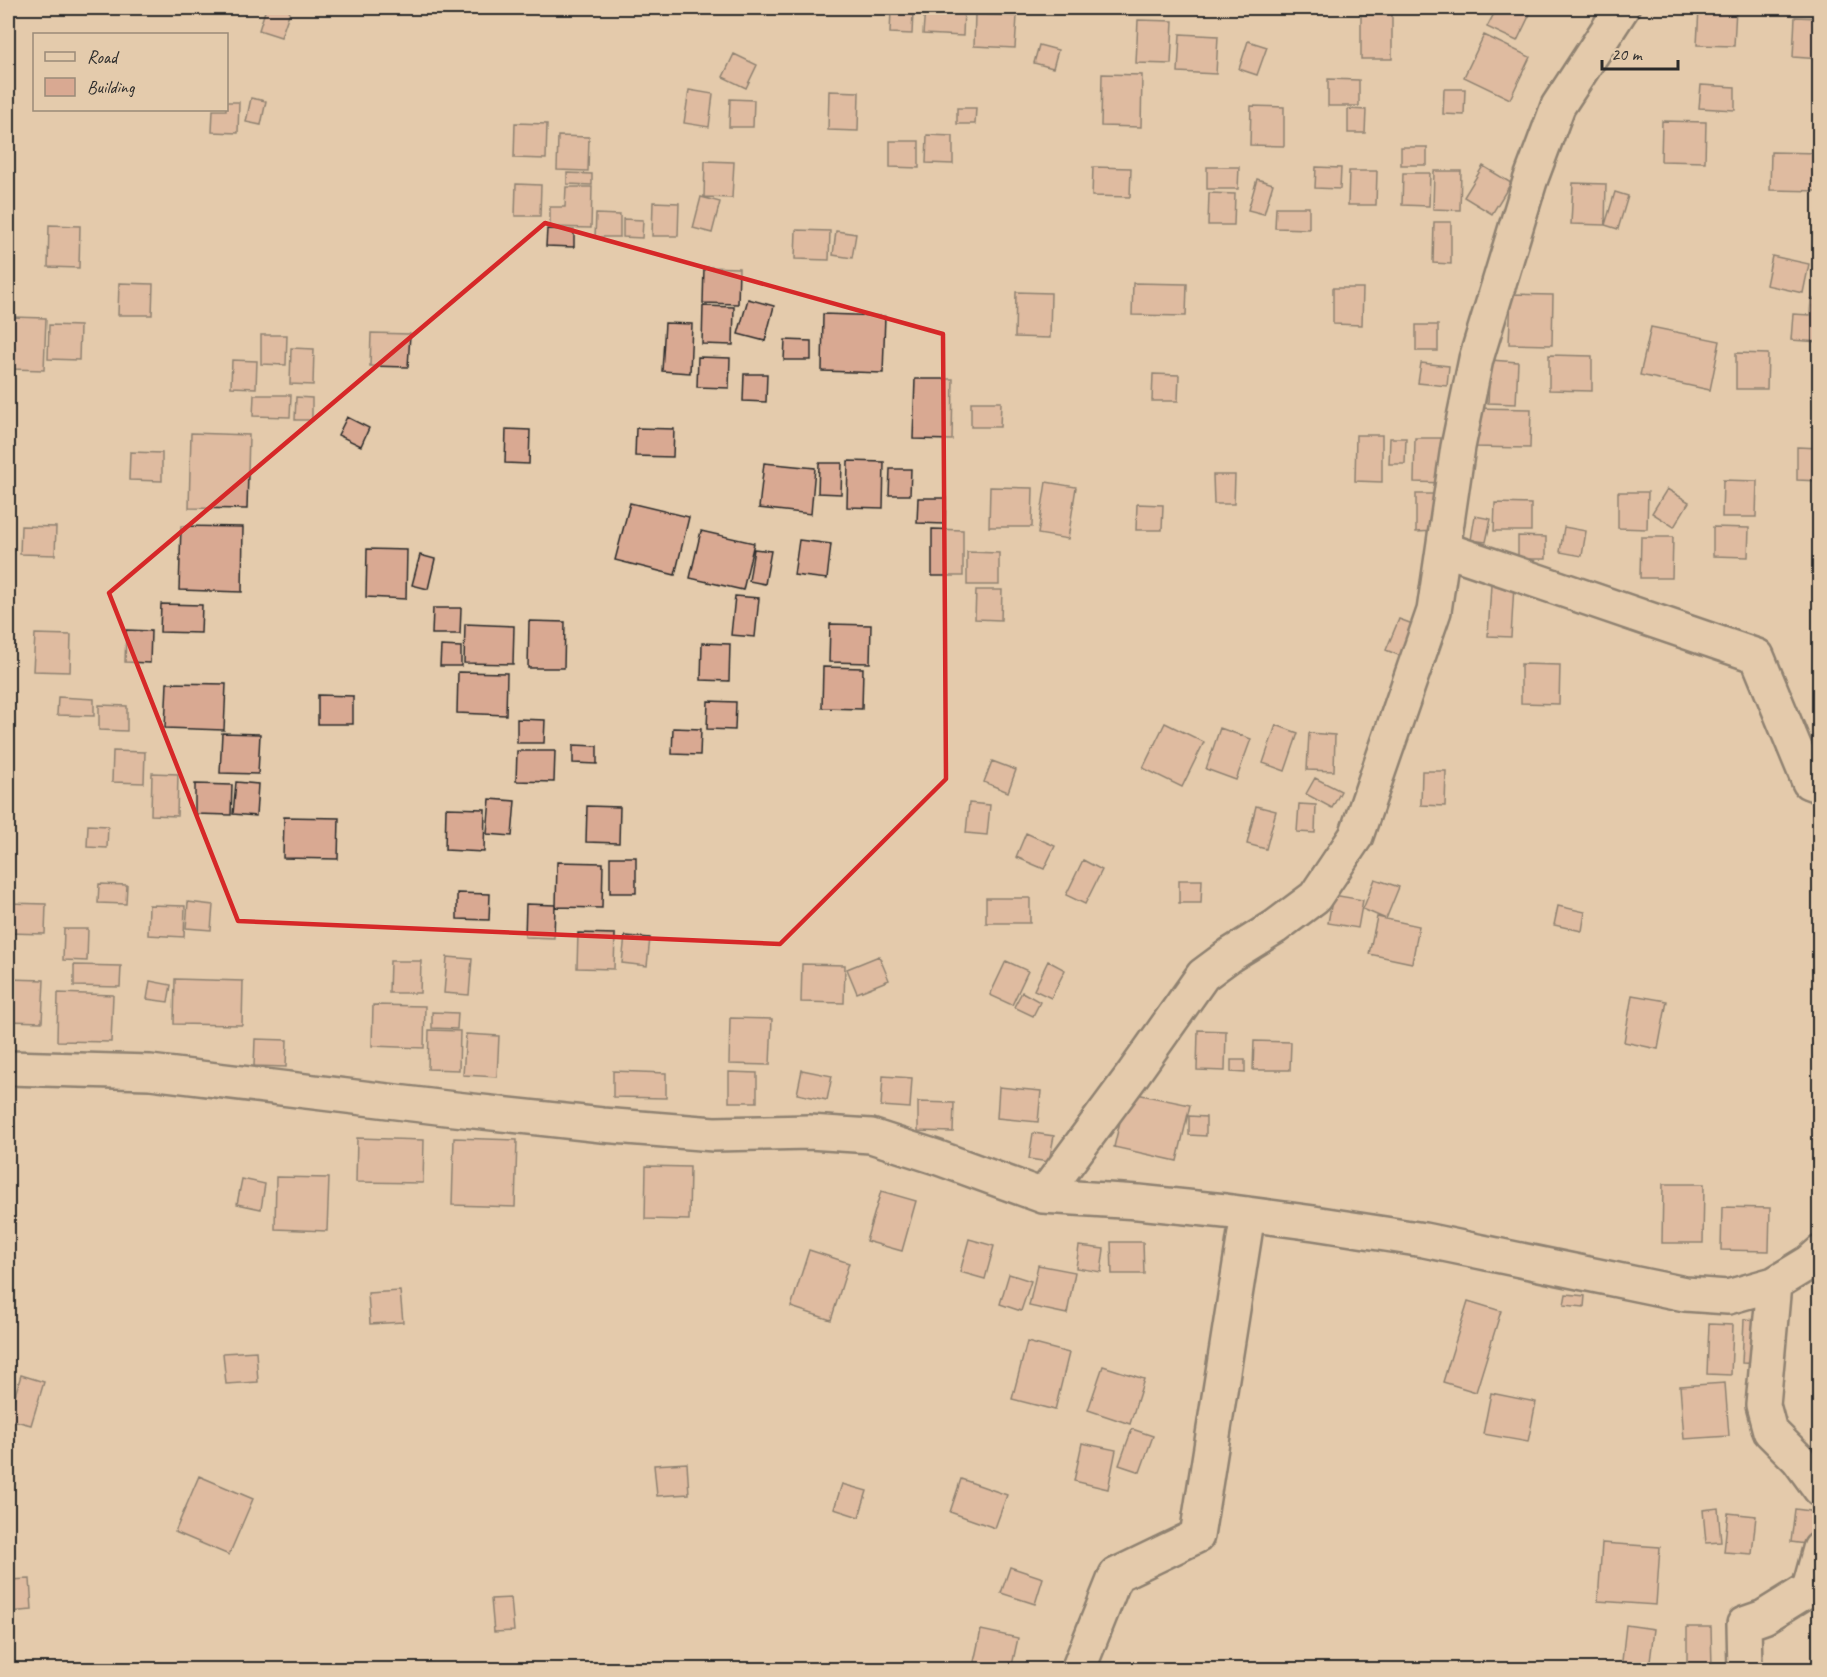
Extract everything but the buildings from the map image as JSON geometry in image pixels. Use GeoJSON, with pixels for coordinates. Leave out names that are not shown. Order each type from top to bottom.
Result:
{"type":"FeatureCollection","features":[{"type":"Feature","properties":{"kind":"street"},"geometry":{"type":"LineString","coordinates":[[1043,1196],[1203,975],[1315,897],[1356,836],[1434,611],[1456,459],[1476,359],[1530,181],[1558,106],[1622,8]]}},
{"type":"Feature","properties":{"kind":"street"},"geometry":{"type":"LineString","coordinates":[[1444,549],[1757,656],[1809,782],[1820,786]]}},
{"type":"Feature","properties":{"kind":"street"},"geometry":{"type":"LineString","coordinates":[[8,1068],[150,1072],[446,1108],[602,1125],[714,1134],[809,1132],[871,1137],[936,1157],[1043,1196],[1226,1210],[1314,1223],[1424,1240],[1685,1294],[1728,1297],[1774,1284],[1810,1262],[1820,1253]]}},
{"type":"Feature","properties":{"kind":"street"},"geometry":{"type":"LineString","coordinates":[[1078,1670],[1116,1575],[1197,1536],[1248,1214]]}},
{"type":"Feature","properties":{"kind":"street"},"geometry":{"type":"LineString","coordinates":[[1774,1284],[1763,1405],[1770,1431],[1798,1459],[1820,1489]]}},
{"type":"Feature","properties":{"kind":"street"},"geometry":{"type":"LineString","coordinates":[[1744,1670],[1744,1624],[1764,1617],[1809,1589],[1820,1549]]}},
{"type":"Feature","properties":{"kind":"highlighted area"},"geometry":{"type":"Polygon","coordinates":[[[545,223],[943,334],[946,779],[780,944],[238,921],[109,593],[545,223]]]}}]}
